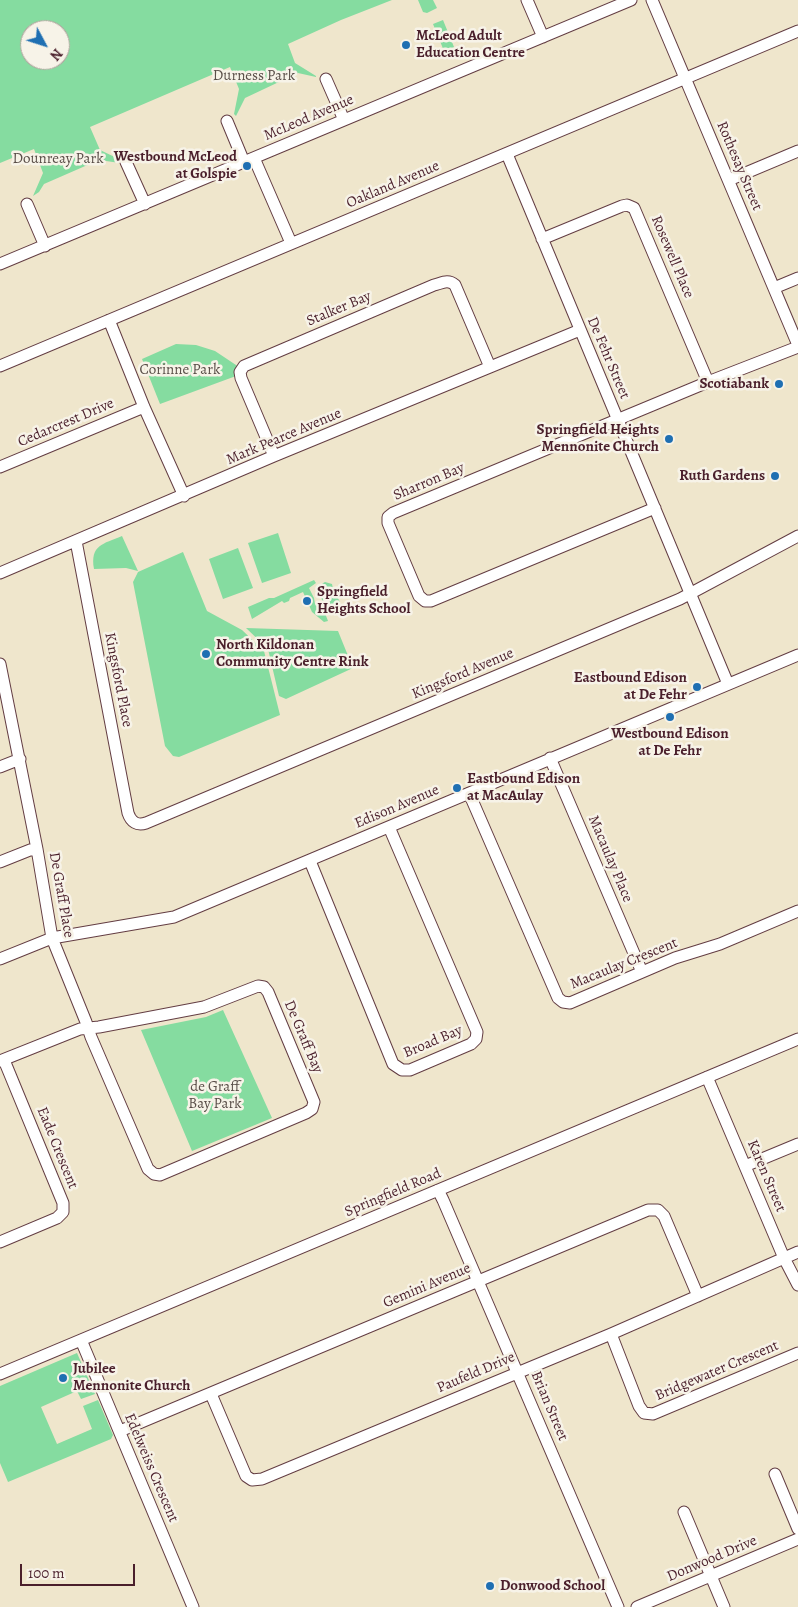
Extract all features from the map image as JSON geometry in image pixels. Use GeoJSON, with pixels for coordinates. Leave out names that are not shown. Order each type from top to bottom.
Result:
{"type":"FeatureCollection","features":[{"type":"Feature","properties":{"kind":"street"},"geometry":{"type":"LineString","coordinates":[[527,0],[543,37]]}},
{"type":"Feature","properties":{"kind":"street","name":"McLeod Avenue"},"geometry":{"type":"LineString","coordinates":[[0,264],[630,0]]}},
{"type":"Feature","properties":{"kind":"street","name":"Rothesay Street"},"geometry":{"type":"LineString","coordinates":[[652,0],[798,346]]}},
{"type":"Feature","properties":{"kind":"street","name":"Oakland Avenue"},"geometry":{"type":"LineString","coordinates":[[0,366],[798,31]]}},
{"type":"Feature","properties":{"kind":"street"},"geometry":{"type":"LineString","coordinates":[[326,79],[344,120]]}},
{"type":"Feature","properties":{"kind":"street"},"geometry":{"type":"LineString","coordinates":[[227,121],[291,243]]}},
{"type":"Feature","properties":{"kind":"street"},"geometry":{"type":"LineString","coordinates":[[729,180],[798,151]]}},
{"type":"Feature","properties":{"kind":"street","name":"De Fehr Street"},"geometry":{"type":"LineString","coordinates":[[507,154],[728,684]]}},
{"type":"Feature","properties":{"kind":"street"},"geometry":{"type":"LineString","coordinates":[[126,162],[145,204]]}},
{"type":"Feature","properties":{"kind":"street"},"geometry":{"type":"LineString","coordinates":[[27,204],[45,246]]}},
{"type":"Feature","properties":{"kind":"street","name":"Rosewell Place"},"geometry":{"type":"LineString","coordinates":[[542,239],[622,206],[627,205],[634,208],[708,382]]}},
{"type":"Feature","properties":{"kind":"street"},"geometry":{"type":"LineString","coordinates":[[774,288],[798,278]]}},
{"type":"Feature","properties":{"kind":"street","name":"Stalker Bay"},"geometry":{"type":"LineString","coordinates":[[274,456],[240,372],[244,366],[434,286],[451,282],[455,286],[490,367]]}},
{"type":"Feature","properties":{"kind":"street"},"geometry":{"type":"LineString","coordinates":[[109,320],[144,407],[184,496]]}},
{"type":"Feature","properties":{"kind":"street","name":"Mark Pearce Avenue"},"geometry":{"type":"LineString","coordinates":[[0,573],[274,456],[580,330]]}},
{"type":"Feature","properties":{"kind":"street","name":"Sharron Bay"},"geometry":{"type":"LineString","coordinates":[[655,508],[432,601],[425,601],[419,596],[388,523],[388,517],[393,513],[798,346]]}},
{"type":"Feature","properties":{"kind":"street","name":"Cedarcrest Drive"},"geometry":{"type":"LineString","coordinates":[[0,467],[144,407]]}},
{"type":"Feature","properties":{"kind":"street","name":"Kingsford Avenue"},"geometry":{"type":"LineString","coordinates":[[134,823],[146,823],[690,594],[798,536]]}},
{"type":"Feature","properties":{"kind":"street","name":"Kingsford Place"},"geometry":{"type":"LineString","coordinates":[[76,542],[128,813],[134,823]]}},
{"type":"Feature","properties":{"kind":"street","name":"Edison Avenue"},"geometry":{"type":"LineString","coordinates":[[0,959],[52,938],[174,917],[798,655]]}},
{"type":"Feature","properties":{"kind":"street","name":"De Graff Place"},"geometry":{"type":"LineString","coordinates":[[0,669],[20,759],[52,938],[91,1037],[148,1169],[154,1174]]}},
{"type":"Feature","properties":{"kind":"street","name":"Macaulay Place"},"geometry":{"type":"LineString","coordinates":[[550,758],[642,972]]}},
{"type":"Feature","properties":{"kind":"street"},"geometry":{"type":"LineString","coordinates":[[0,767],[20,759]]}},
{"type":"Feature","properties":{"kind":"street","name":"Macaulay Crescent"},"geometry":{"type":"LineString","coordinates":[[470,793],[558,998],[563,1002],[570,1003],[675,958],[720,944],[798,911]]}},
{"type":"Feature","properties":{"kind":"street","name":"Broad Bay"},"geometry":{"type":"LineString","coordinates":[[310,861],[393,1064],[402,1070],[410,1070],[471,1044],[476,1039],[477,1032],[389,827]]}},
{"type":"Feature","properties":{"kind":"street"},"geometry":{"type":"LineString","coordinates":[[0,862],[37,848]]}},
{"type":"Feature","properties":{"kind":"street","name":"De Graff Bay"},"geometry":{"type":"LineString","coordinates":[[89,1029],[204,1007],[258,986],[264,987],[268,992],[314,1102],[312,1109],[160,1175],[154,1174]]}},
{"type":"Feature","properties":{"kind":"street"},"geometry":{"type":"LineString","coordinates":[[2,1060],[80,1030],[89,1029]]}},
{"type":"Feature","properties":{"kind":"street","name":"Springfield Road"},"geometry":{"type":"LineString","coordinates":[[0,1374],[798,1039]]}},
{"type":"Feature","properties":{"kind":"street","name":"Eade Crescent"},"geometry":{"type":"LineString","coordinates":[[0,1242],[57,1218],[63,1212],[63,1204],[2,1060]]}},
{"type":"Feature","properties":{"kind":"street","name":"Karen Street"},"geometry":{"type":"LineString","coordinates":[[707,1077],[784,1258],[798,1285]]}},
{"type":"Feature","properties":{"kind":"street"},"geometry":{"type":"LineString","coordinates":[[745,1166],[798,1144]]}},
{"type":"Feature","properties":{"kind":"street","name":"Brian Street"},"geometry":{"type":"LineString","coordinates":[[438,1190],[618,1607]]}},
{"type":"Feature","properties":{"kind":"street","name":"Gemini Avenue"},"geometry":{"type":"LineString","coordinates":[[120,1431],[648,1210],[658,1210],[664,1216],[698,1296]]}},
{"type":"Feature","properties":{"kind":"street","name":"Paufeld Drive"},"geometry":{"type":"LineString","coordinates":[[211,1394],[244,1472],[252,1480],[258,1480],[611,1334],[798,1252]]}},
{"type":"Feature","properties":{"kind":"street","name":"Bridgewater Crescent"},"geometry":{"type":"LineString","coordinates":[[611,1334],[639,1406],[644,1413],[653,1414],[798,1353]]}},
{"type":"Feature","properties":{"kind":"street","name":"Edelweiss Crescent"},"geometry":{"type":"LineString","coordinates":[[81,1340],[193,1607]]}},
{"type":"Feature","properties":{"kind":"street"},"geometry":{"type":"LineString","coordinates":[[775,1474],[798,1529]]}},
{"type":"Feature","properties":{"kind":"street"},"geometry":{"type":"LineString","coordinates":[[684,1512],[724,1607]]}},
{"type":"Feature","properties":{"kind":"street","name":"Donwood Drive"},"geometry":{"type":"LineString","coordinates":[[637,1607],[798,1539]]}},
{"type":"Feature","properties":{"kind":"green space"},"geometry":{"type":"Polygon","coordinates":[[[0,0],[392,0],[288,44],[295,63],[316,77],[298,73],[245,98],[236,116],[234,114],[239,89],[230,67],[90,127],[100,150],[121,160],[120,163],[99,160],[44,184],[39,192],[33,196],[43,173],[34,149],[0,163],[0,0]]]}},
{"type":"Feature","properties":{"kind":"green space"},"geometry":{"type":"Polygon","coordinates":[[[418,0],[433,0],[437,8],[427,13],[423,12],[418,0]]]}},
{"type":"Feature","properties":{"kind":"green space"},"geometry":{"type":"Polygon","coordinates":[[[443,20],[454,47],[444,51],[433,24],[443,20]]]}},
{"type":"Feature","properties":{"kind":"green space","name":"Corinne Park"},"geometry":{"type":"Polygon","coordinates":[[[176,344],[196,345],[215,351],[239,367],[236,376],[160,404],[142,359],[176,344]]]}},
{"type":"Feature","properties":{"kind":"green space"},"geometry":{"type":"Polygon","coordinates":[[[278,533],[291,573],[262,583],[248,543],[278,533]]]}},
{"type":"Feature","properties":{"kind":"green space"},"geometry":{"type":"Polygon","coordinates":[[[122,536],[138,571],[126,568],[94,569],[94,555],[99,546],[122,536]]]}},
{"type":"Feature","properties":{"kind":"green space"},"geometry":{"type":"Polygon","coordinates":[[[238,548],[253,588],[223,599],[209,559],[238,548]]]}},
{"type":"Feature","properties":{"kind":"green space","name":"North Kildonan Community Centre Rink"},"geometry":{"type":"Polygon","coordinates":[[[183,552],[207,611],[242,630],[264,651],[280,715],[179,757],[173,756],[165,746],[133,582],[138,572],[183,552]]]}},
{"type":"Feature","properties":{"kind":"green space"},"geometry":{"type":"Polygon","coordinates":[[[314,580],[316,583],[309,588],[315,604],[323,608],[328,621],[324,622],[312,612],[303,592],[290,598],[289,601],[284,603],[282,601],[252,619],[248,607],[269,598],[274,598],[314,580]]]}},
{"type":"Feature","properties":{"kind":"green space"},"geometry":{"type":"Polygon","coordinates":[[[325,582],[332,584],[340,602],[339,607],[333,610],[327,608],[318,593],[320,585],[325,582]]]}},
{"type":"Feature","properties":{"kind":"green space"},"geometry":{"type":"Polygon","coordinates":[[[246,628],[338,631],[353,668],[286,699],[279,696],[268,649],[246,628]]]}},
{"type":"Feature","properties":{"kind":"green space","name":"de Graff Bay Park"},"geometry":{"type":"Polygon","coordinates":[[[223,1010],[272,1118],[192,1151],[141,1030],[206,1017],[223,1010]]]}},
{"type":"Feature","properties":{"kind":"green space"},"geometry":{"type":"Polygon","coordinates":[[[77,1353],[95,1394],[81,1399],[77,1391],[41,1407],[57,1444],[92,1429],[83,1406],[98,1400],[113,1435],[111,1439],[8,1482],[0,1463],[0,1386],[77,1353]]]}},
{"type":"Feature","properties":{"kind":"place","name":"McLeod Adult Education Centre"},"geometry":{"type":"Point","coordinates":[406,45]}},
{"type":"Feature","properties":{"kind":"place","name":"Westbound McLeod at Golspie"},"geometry":{"type":"Point","coordinates":[247,166]}},
{"type":"Feature","properties":{"kind":"place","name":"Scotiabank"},"geometry":{"type":"Point","coordinates":[779,384]}},
{"type":"Feature","properties":{"kind":"place","name":"Springfield Heights Mennonite Church"},"geometry":{"type":"Point","coordinates":[669,439]}},
{"type":"Feature","properties":{"kind":"place","name":"Ruth Gardens"},"geometry":{"type":"Point","coordinates":[775,476]}},
{"type":"Feature","properties":{"kind":"place","name":"Springfield Heights School"},"geometry":{"type":"Point","coordinates":[307,601]}},
{"type":"Feature","properties":{"kind":"place","name":"North Kildonan Community Centre Rink"},"geometry":{"type":"Point","coordinates":[206,654]}},
{"type":"Feature","properties":{"kind":"place","name":"Eastbound Edison at De Fehr"},"geometry":{"type":"Point","coordinates":[697,687]}},
{"type":"Feature","properties":{"kind":"place","name":"Westbound Edison at De Fehr"},"geometry":{"type":"Point","coordinates":[670,717]}},
{"type":"Feature","properties":{"kind":"place","name":"Eastbound Edison at MacAulay"},"geometry":{"type":"Point","coordinates":[457,788]}},
{"type":"Feature","properties":{"kind":"place","name":"Jubilee Mennonite Church"},"geometry":{"type":"Point","coordinates":[63,1378]}},
{"type":"Feature","properties":{"kind":"place","name":"Donwood School"},"geometry":{"type":"Point","coordinates":[490,1586]}},
{"type":"Feature","properties":{"kind":"park label","name":"Durness Park"},"geometry":{"type":"Point","coordinates":[254,76]}},
{"type":"Feature","properties":{"kind":"park label","name":"Dounreay Park"},"geometry":{"type":"Point","coordinates":[58,159]}}]}
